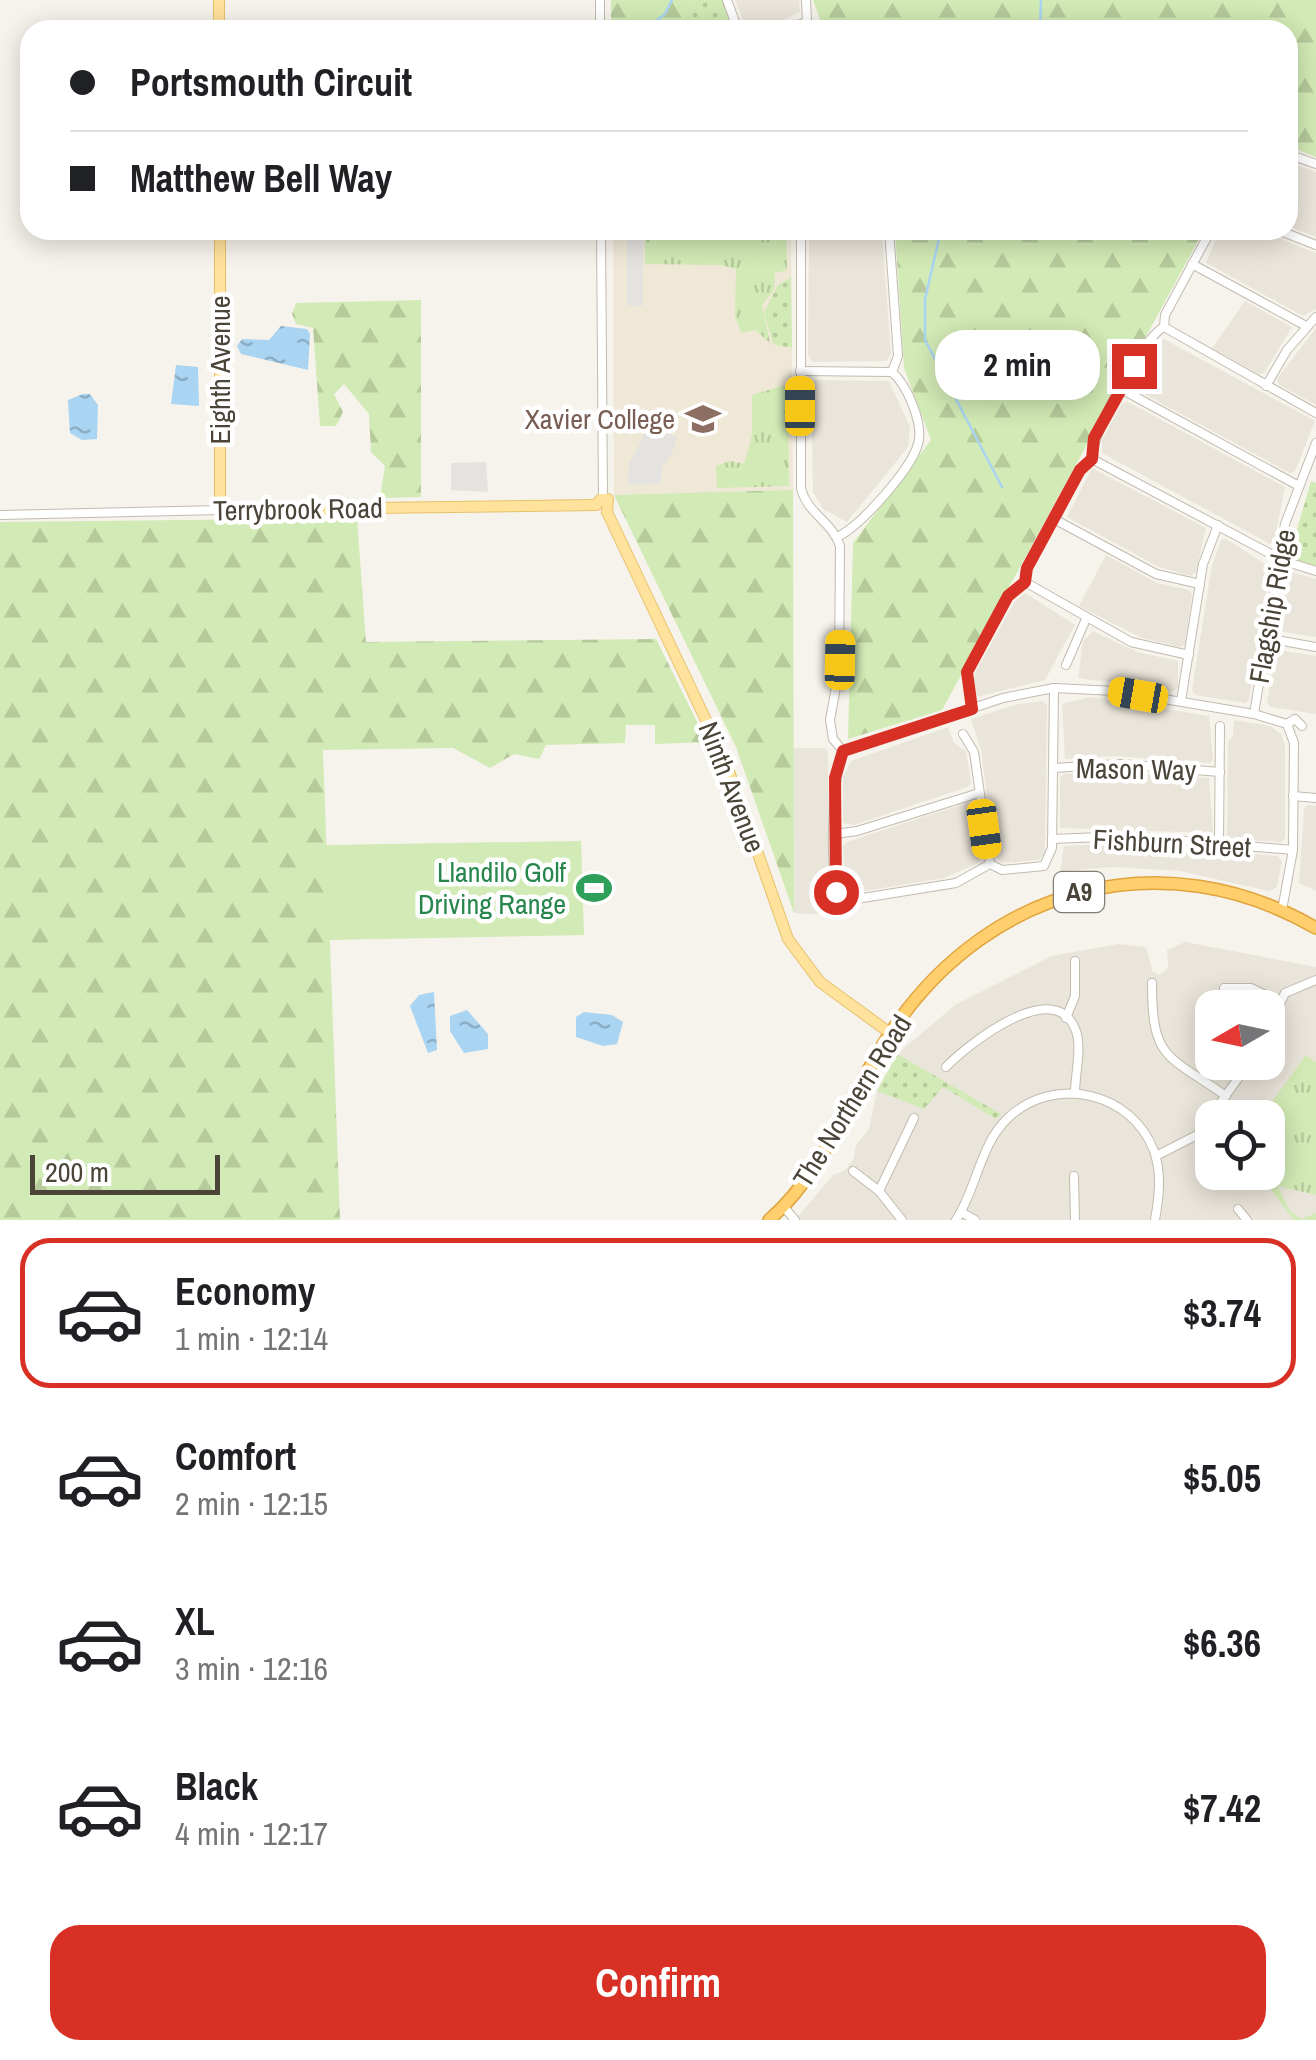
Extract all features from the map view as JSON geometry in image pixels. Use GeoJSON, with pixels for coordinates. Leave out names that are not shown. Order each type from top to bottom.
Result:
{"type":"FeatureCollection","features":[{"type":"Feature","properties":{"kind":"highway","name":"The Northern Road"},"geometry":{"type":"LineString","coordinates":[[769,1220],[784,1207],[826,1148],[890,1033],[936,976],[970,945],[1002,924],[1061,897],[1120,885],[1175,884],[1224,891],[1282,910],[1316,928]]}},
{"type":"Feature","properties":{"kind":"main road","name":"Eighth Avenue"},"geometry":{"type":"LineString","coordinates":[[220,240],[220,510]]}},
{"type":"Feature","properties":{"kind":"main road","name":"Terrybrook Road"},"geometry":{"type":"LineString","coordinates":[[220,510],[602,505]]}},
{"type":"Feature","properties":{"kind":"main road","name":"Ninth Avenue"},"geometry":{"type":"LineString","coordinates":[[602,505],[726,760],[788,939],[820,982],[890,1033]]}},
{"type":"Feature","properties":{"kind":"street","name":"Ninth Avenue"},"geometry":{"type":"LineString","coordinates":[[601,240],[602,505]]}},
{"type":"Feature","properties":{"kind":"street"},"geometry":{"type":"LineString","coordinates":[[801,240],[803,496],[837,537],[841,553],[839,671],[830,720],[836,745],[843,751]]}},
{"type":"Feature","properties":{"kind":"street"},"geometry":{"type":"LineString","coordinates":[[837,537],[864,519],[918,445],[917,420],[892,372],[898,356],[889,240]]}},
{"type":"Feature","properties":{"kind":"street"},"geometry":{"type":"LineString","coordinates":[[1164,328],[1164,316],[1205,240]]}},
{"type":"Feature","properties":{"kind":"street"},"geometry":{"type":"LineString","coordinates":[[1192,264],[1306,326]]}},
{"type":"Feature","properties":{"kind":"street"},"geometry":{"type":"LineString","coordinates":[[1266,386],[1306,326],[1316,318]]}},
{"type":"Feature","properties":{"kind":"street"},"geometry":{"type":"LineString","coordinates":[[1164,328],[1316,413]]}},
{"type":"Feature","properties":{"kind":"street"},"geometry":{"type":"LineString","coordinates":[[1025,582],[1025,572],[1082,466],[1092,459],[1094,438],[1150,338],[1164,328]]}},
{"type":"Feature","properties":{"kind":"street"},"geometry":{"type":"LineString","coordinates":[[800,370],[892,372]]}},
{"type":"Feature","properties":{"kind":"street"},"geometry":{"type":"LineString","coordinates":[[1121,389],[1298,485]]}},
{"type":"Feature","properties":{"kind":"street","name":"Flagship Ridge"},"geometry":{"type":"LineString","coordinates":[[1254,714],[1278,558],[1298,485],[1316,443]]}},
{"type":"Feature","properties":{"kind":"street"},"geometry":{"type":"LineString","coordinates":[[1092,459],[1278,558],[1316,572]]}},
{"type":"Feature","properties":{"kind":"street","name":"Terrybrook Road"},"geometry":{"type":"LineString","coordinates":[[0,515],[220,510]]}},
{"type":"Feature","properties":{"kind":"street"},"geometry":{"type":"LineString","coordinates":[[1054,519],[1156,574],[1200,584]]}},
{"type":"Feature","properties":{"kind":"street"},"geometry":{"type":"LineString","coordinates":[[1181,702],[1206,553],[1218,525]]}},
{"type":"Feature","properties":{"kind":"street"},"geometry":{"type":"LineString","coordinates":[[1025,582],[1131,642],[1188,655]]}},
{"type":"Feature","properties":{"kind":"street"},"geometry":{"type":"LineString","coordinates":[[972,709],[967,672],[1008,596],[1025,582]]}},
{"type":"Feature","properties":{"kind":"street"},"geometry":{"type":"LineString","coordinates":[[1066,664],[1086,619]]}},
{"type":"Feature","properties":{"kind":"street"},"geometry":{"type":"LineString","coordinates":[[1266,638],[1316,646]]}},
{"type":"Feature","properties":{"kind":"street"},"geometry":{"type":"LineString","coordinates":[[843,751],[972,709],[1054,688],[1098,689],[1254,714],[1287,724],[1293,735],[1292,850],[1282,910]]}},
{"type":"Feature","properties":{"kind":"street"},"geometry":{"type":"LineString","coordinates":[[990,864],[1002,870],[1044,866],[1051,858],[1054,688]]}},
{"type":"Feature","properties":{"kind":"street"},"geometry":{"type":"LineString","coordinates":[[1287,724],[1295,719],[1302,726]]}},
{"type":"Feature","properties":{"kind":"street"},"geometry":{"type":"LineString","coordinates":[[1293,735],[1302,726],[1314,724]]}},
{"type":"Feature","properties":{"kind":"street"},"geometry":{"type":"LineString","coordinates":[[1220,726],[1220,844]]}},
{"type":"Feature","properties":{"kind":"street"},"geometry":{"type":"LineString","coordinates":[[963,734],[974,752],[990,864]]}},
{"type":"Feature","properties":{"kind":"street"},"geometry":{"type":"LineString","coordinates":[[843,751],[835,778],[836,888],[846,902],[956,883],[990,864]]}},
{"type":"Feature","properties":{"kind":"street","name":"Mason Way"},"geometry":{"type":"LineString","coordinates":[[1053,768],[1121,764],[1220,772]]}},
{"type":"Feature","properties":{"kind":"street"},"geometry":{"type":"LineString","coordinates":[[835,834],[857,832],[979,793]]}},
{"type":"Feature","properties":{"kind":"street"},"geometry":{"type":"LineString","coordinates":[[1293,796],[1316,798]]}},
{"type":"Feature","properties":{"kind":"street","name":"Fishburn Street"},"geometry":{"type":"LineString","coordinates":[[1052,839],[1126,836],[1292,850]]}},
{"type":"Feature","properties":{"kind":"street"},"geometry":{"type":"LineString","coordinates":[[1066,1018],[1075,996],[1075,961]]}},
{"type":"Feature","properties":{"kind":"street"},"geometry":{"type":"LineString","coordinates":[[1285,995],[1296,985],[1316,980]]}},
{"type":"Feature","properties":{"kind":"street"},"geometry":{"type":"LineString","coordinates":[[1152,984],[1152,1024],[1158,1044],[1226,1096]]}},
{"type":"Feature","properties":{"kind":"street"},"geometry":{"type":"LineString","coordinates":[[1224,988],[1255,990]]}},
{"type":"Feature","properties":{"kind":"street"},"geometry":{"type":"LineString","coordinates":[[946,1066],[976,1039],[1011,1018],[1042,1010],[1066,1018],[1078,1039],[1075,1093]]}},
{"type":"Feature","properties":{"kind":"street"},"geometry":{"type":"LineString","coordinates":[[1156,1156],[1192,1139],[1237,1080]]}},
{"type":"Feature","properties":{"kind":"street"},"geometry":{"type":"LineString","coordinates":[[975,1220],[959,1216],[989,1144],[1004,1122],[1041,1098],[1075,1093],[1103,1099],[1126,1112],[1145,1134],[1156,1156],[1160,1184],[1156,1220]]}},
{"type":"Feature","properties":{"kind":"street"},"geometry":{"type":"LineString","coordinates":[[879,1192],[914,1118]]}},
{"type":"Feature","properties":{"kind":"street"},"geometry":{"type":"LineString","coordinates":[[853,1171],[879,1192],[902,1220]]}},
{"type":"Feature","properties":{"kind":"street"},"geometry":{"type":"LineString","coordinates":[[1074,1176],[1075,1220]]}},
{"type":"Feature","properties":{"kind":"street"},"geometry":{"type":"LineString","coordinates":[[784,1207],[795,1220]]}},
{"type":"Feature","properties":{"kind":"street"},"geometry":{"type":"LineString","coordinates":[[1238,1209],[1247,1220]]}},
{"type":"Feature","properties":{"kind":"shaded area"},"geometry":{"type":"Polygon","coordinates":[[[735,0],[799,0],[800,12],[783,20],[743,20],[735,0]]]}},
{"type":"Feature","properties":{"kind":"shaded area"},"geometry":{"type":"Polygon","coordinates":[[[1298,166],[1316,172],[1316,237],[1298,230],[1298,166]]]}},
{"type":"Feature","properties":{"kind":"shaded area","name":"Xavier College"},"geometry":{"type":"Polygon","coordinates":[[[613,240],[791,240],[793,490],[614,495],[613,240]]]}},
{"type":"Feature","properties":{"kind":"shaded area"},"geometry":{"type":"Polygon","coordinates":[[[627,240],[643,240],[643,306],[627,306],[627,240]]]}},
{"type":"Feature","properties":{"kind":"shaded area"},"geometry":{"type":"Polygon","coordinates":[[[809,240],[883,240],[891,354],[886,361],[812,362],[808,355],[809,240]]]}},
{"type":"Feature","properties":{"kind":"shaded area"},"geometry":{"type":"Polygon","coordinates":[[[1216,240],[1283,240],[1316,253],[1316,309],[1303,316],[1206,263],[1216,240]]]}},
{"type":"Feature","properties":{"kind":"shaded area"},"geometry":{"type":"Polygon","coordinates":[[[1245,301],[1292,327],[1264,373],[1259,374],[1212,348],[1245,301]]]}},
{"type":"Feature","properties":{"kind":"shaded area"},"geometry":{"type":"Polygon","coordinates":[[[1316,328],[1316,405],[1279,385],[1277,379],[1316,328]]]}},
{"type":"Feature","properties":{"kind":"shaded area"},"geometry":{"type":"Polygon","coordinates":[[[1164,339],[1315,421],[1295,471],[1290,473],[1135,389],[1133,383],[1155,344],[1164,339]]]}},
{"type":"Feature","properties":{"kind":"shaded area"},"geometry":{"type":"Polygon","coordinates":[[[815,380],[889,381],[910,427],[908,447],[847,522],[823,509],[813,492],[811,384],[815,380]]]}},
{"type":"Feature","properties":{"kind":"shaded area"},"geometry":{"type":"Polygon","coordinates":[[[1128,402],[1285,487],[1274,542],[1270,544],[1102,453],[1102,440],[1122,403],[1128,402]]]}},
{"type":"Feature","properties":{"kind":"shaded area"},"geometry":{"type":"Polygon","coordinates":[[[648,427],[677,437],[674,449],[662,468],[661,484],[628,485],[629,464],[648,427]]]}},
{"type":"Feature","properties":{"kind":"shaded area"},"geometry":{"type":"Polygon","coordinates":[[[486,462],[488,492],[451,490],[451,463],[486,462]]]}},
{"type":"Feature","properties":{"kind":"shaded area"},"geometry":{"type":"Polygon","coordinates":[[[1092,468],[1206,528],[1196,572],[1191,576],[1159,567],[1067,517],[1092,468]]]}},
{"type":"Feature","properties":{"kind":"shaded area"},"geometry":{"type":"Polygon","coordinates":[[[1226,539],[1270,567],[1249,700],[1245,703],[1195,695],[1192,690],[1212,565],[1221,540],[1226,539]]]}},
{"type":"Feature","properties":{"kind":"shaded area"},"geometry":{"type":"Polygon","coordinates":[[[1106,555],[1157,583],[1189,590],[1192,595],[1185,644],[1180,647],[1142,638],[1079,606],[1106,555]]]}},
{"type":"Feature","properties":{"kind":"shaded area"},"geometry":{"type":"Polygon","coordinates":[[[1292,572],[1316,579],[1316,637],[1283,632],[1279,627],[1292,572]]]}},
{"type":"Feature","properties":{"kind":"shaded area"},"geometry":{"type":"Polygon","coordinates":[[[1025,593],[1075,625],[1045,680],[980,696],[974,694],[976,671],[1015,601],[1025,593]]]}},
{"type":"Feature","properties":{"kind":"shaded area"},"geometry":{"type":"Polygon","coordinates":[[[1093,631],[1137,652],[1178,661],[1178,688],[1173,691],[1078,678],[1083,641],[1093,631]]]}},
{"type":"Feature","properties":{"kind":"shaded area"},"geometry":{"type":"Polygon","coordinates":[[[1279,650],[1316,656],[1316,714],[1271,707],[1267,703],[1275,653],[1279,650]]]}},
{"type":"Feature","properties":{"kind":"shaded area"},"geometry":{"type":"Polygon","coordinates":[[[1091,697],[1209,716],[1213,760],[1210,763],[1114,756],[1065,759],[1062,704],[1091,697]]]}},
{"type":"Feature","properties":{"kind":"shaded area"},"geometry":{"type":"Polygon","coordinates":[[[1043,701],[1047,705],[1045,853],[1039,860],[1003,863],[995,857],[981,750],[971,719],[1018,704],[1043,701]]]}},
{"type":"Feature","properties":{"kind":"shaded area"},"geometry":{"type":"Polygon","coordinates":[[[1234,720],[1270,726],[1281,734],[1285,746],[1285,838],[1281,842],[1231,839],[1227,835],[1228,741],[1233,736],[1234,720]]]}},
{"type":"Feature","properties":{"kind":"shaded area"},"geometry":{"type":"Polygon","coordinates":[[[948,727],[954,743],[966,751],[971,783],[967,787],[854,825],[843,823],[843,777],[851,761],[948,727]]]}},
{"type":"Feature","properties":{"kind":"shaded area"},"geometry":{"type":"Polygon","coordinates":[[[793,748],[824,748],[828,752],[830,915],[794,913],[793,748]]]}},
{"type":"Feature","properties":{"kind":"shaded area"},"geometry":{"type":"Polygon","coordinates":[[[1127,772],[1209,778],[1213,833],[1060,828],[1060,778],[1064,774],[1127,772]]]}},
{"type":"Feature","properties":{"kind":"shaded area"},"geometry":{"type":"Polygon","coordinates":[[[969,802],[981,857],[978,863],[944,878],[846,894],[843,846],[847,842],[969,802]]]}},
{"type":"Feature","properties":{"kind":"shaded area"},"geometry":{"type":"Polygon","coordinates":[[[1316,806],[1316,891],[1299,883],[1304,808],[1316,806]]]}},
{"type":"Feature","properties":{"kind":"shaded area"},"geometry":{"type":"Polygon","coordinates":[[[1112,844],[1278,856],[1282,861],[1277,887],[1269,891],[1180,871],[1114,867],[1060,871],[1064,846],[1112,844]]]}},
{"type":"Feature","properties":{"kind":"shaded area"},"geometry":{"type":"Polygon","coordinates":[[[1185,942],[1316,967],[1316,1220],[795,1220],[833,1175],[844,1171],[853,1160],[856,1145],[869,1129],[877,1091],[897,1054],[955,1005],[1052,956],[1118,944],[1146,947],[1153,972],[1160,975],[1168,968],[1167,950],[1185,942]]]}},
{"type":"Feature","properties":{"kind":"green space"},"geometry":{"type":"Polygon","coordinates":[[[611,0],[695,0],[681,20],[611,20],[611,0]]]}},
{"type":"Feature","properties":{"kind":"green space"},"geometry":{"type":"Polygon","coordinates":[[[695,0],[723,0],[730,20],[681,20],[695,0]]]}},
{"type":"Feature","properties":{"kind":"green space"},"geometry":{"type":"Polygon","coordinates":[[[813,0],[1316,0],[1316,157],[1298,150],[1298,20],[820,20],[813,0]]]}},
{"type":"Feature","properties":{"kind":"green space"},"geometry":{"type":"Polygon","coordinates":[[[645,240],[786,240],[787,270],[775,273],[774,290],[762,305],[770,343],[755,330],[741,333],[735,316],[736,269],[722,265],[645,264],[645,240]]]}},
{"type":"Feature","properties":{"kind":"green space"},"geometry":{"type":"Polygon","coordinates":[[[660,240],[758,240],[758,258],[660,257],[660,240]]]}},
{"type":"Feature","properties":{"kind":"green space"},"geometry":{"type":"Polygon","coordinates":[[[896,240],[1199,240],[942,710],[848,739],[853,543],[931,440],[904,368],[896,240]]]}},
{"type":"Feature","properties":{"kind":"green space"},"geometry":{"type":"Polygon","coordinates":[[[791,277],[792,348],[773,344],[764,312],[778,285],[791,277]]]}},
{"type":"Feature","properties":{"kind":"green space"},"geometry":{"type":"Polygon","coordinates":[[[421,300],[421,497],[380,498],[385,466],[371,452],[369,414],[344,384],[334,394],[343,412],[336,426],[320,426],[313,328],[296,324],[292,314],[296,303],[421,300]]]}},
{"type":"Feature","properties":{"kind":"green space"},"geometry":{"type":"Polygon","coordinates":[[[788,384],[789,486],[717,488],[716,466],[730,461],[744,464],[752,435],[752,395],[788,384]]]}},
{"type":"Feature","properties":{"kind":"green space"},"geometry":{"type":"Polygon","coordinates":[[[1311,481],[1316,483],[1316,566],[1294,560],[1290,554],[1311,481]]]}},
{"type":"Feature","properties":{"kind":"green space"},"geometry":{"type":"Polygon","coordinates":[[[793,490],[794,913],[736,747],[614,495],[793,490]]]}},
{"type":"Feature","properties":{"kind":"green space"},"geometry":{"type":"Polygon","coordinates":[[[357,518],[366,642],[656,639],[707,742],[655,744],[655,725],[626,725],[625,743],[546,745],[539,759],[514,754],[490,768],[453,748],[323,750],[340,1220],[0,1220],[0,522],[357,518]]]}},
{"type":"Feature","properties":{"kind":"green space"},"geometry":{"type":"Polygon","coordinates":[[[581,841],[584,935],[329,940],[325,845],[581,841]]]}},
{"type":"Feature","properties":{"kind":"green space"},"geometry":{"type":"Polygon","coordinates":[[[897,1054],[1001,1114],[996,1119],[943,1087],[924,1109],[877,1091],[897,1054]]]}},
{"type":"Feature","properties":{"kind":"green space"},"geometry":{"type":"Polygon","coordinates":[[[1306,1055],[1316,1062],[1316,1195],[1285,1188],[1285,1100],[1273,1100],[1306,1055]]]}},
{"type":"Feature","properties":{"kind":"green space"},"geometry":{"type":"Polygon","coordinates":[[[1271,1190],[1280,1190],[1289,1210],[1301,1219],[1316,1213],[1316,1220],[1294,1220],[1271,1190]]]}},
{"type":"Feature","properties":{"kind":"water"},"geometry":{"type":"Polygon","coordinates":[[[281,326],[307,329],[308,370],[241,354],[237,346],[242,339],[269,340],[281,326]]]}},
{"type":"Feature","properties":{"kind":"water"},"geometry":{"type":"Polygon","coordinates":[[[176,365],[198,367],[199,406],[171,404],[176,365]]]}},
{"type":"Feature","properties":{"kind":"water"},"geometry":{"type":"Polygon","coordinates":[[[90,394],[98,405],[97,439],[82,440],[70,433],[68,400],[90,394]]]}},
{"type":"Feature","properties":{"kind":"water"},"geometry":{"type":"Polygon","coordinates":[[[434,992],[437,1050],[428,1053],[410,1006],[419,995],[434,992]]]}},
{"type":"Feature","properties":{"kind":"water"},"geometry":{"type":"Polygon","coordinates":[[[467,1010],[488,1034],[488,1049],[464,1053],[450,1031],[450,1016],[467,1010]]]}},
{"type":"Feature","properties":{"kind":"water"},"geometry":{"type":"Polygon","coordinates":[[[584,1012],[612,1015],[623,1022],[617,1044],[603,1046],[576,1037],[576,1017],[584,1012]]]}},
{"type":"Feature","properties":{"kind":"waterway"},"geometry":{"type":"LineString","coordinates":[[657,20],[672,0]]}},
{"type":"Feature","properties":{"kind":"waterway"},"geometry":{"type":"LineString","coordinates":[[1040,20],[1041,0]]}},
{"type":"Feature","properties":{"kind":"waterway"},"geometry":{"type":"LineString","coordinates":[[939,240],[925,299],[925,340],[1002,487]]}},
{"type":"Feature","properties":{"kind":"place","name":"Xavier College"},"geometry":{"type":"Point","coordinates":[703,419]}},
{"type":"Feature","properties":{"kind":"place","name":"Llandilo Golf Driving Range"},"geometry":{"type":"Point","coordinates":[594,888]}},
{"type":"Feature","properties":{"kind":"route"},"geometry":{"type":"LineString","coordinates":[[836,892],[835,778],[843,751],[972,709],[966,688],[967,672],[1008,596],[1025,582],[1027,568],[1080,470],[1092,459],[1094,438],[1134,366]]}}]}
